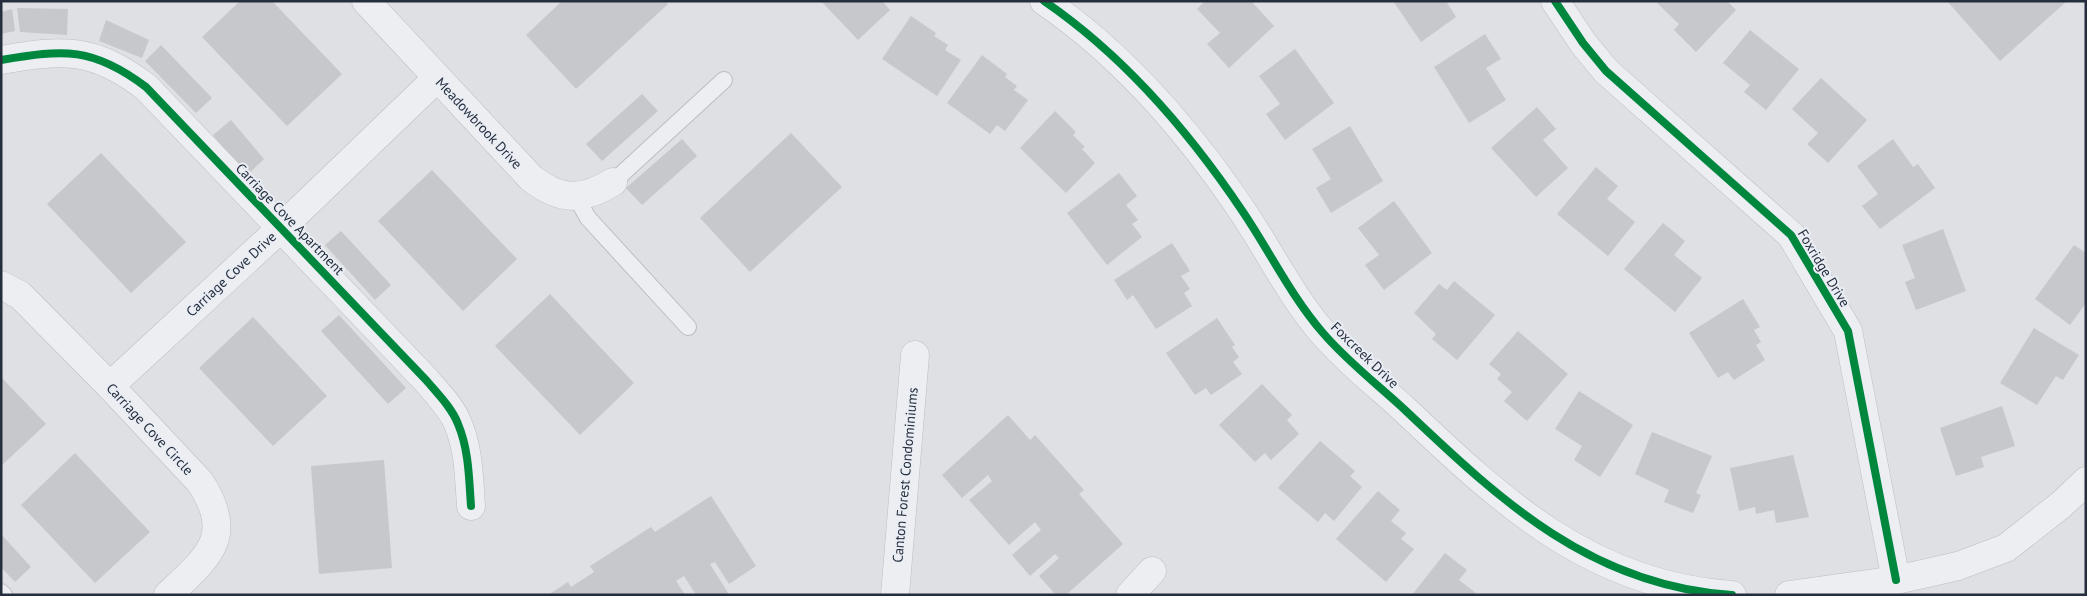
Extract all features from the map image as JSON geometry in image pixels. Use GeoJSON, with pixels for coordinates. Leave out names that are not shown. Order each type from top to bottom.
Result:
{"type":"FeatureCollection","features":[{"type":"Feature","properties":{"kind":"street","name":"Meadowbrook Drive"},"geometry":{"type":"LineString","coordinates":[[366,1],[532,178],[552,191],[576,197]]}},
{"type":"Feature","properties":{"kind":"street","name":"Foxcreek Drive"},"geometry":{"type":"LineString","coordinates":[[1044,1],[1102,48],[1161,106],[1216,173],[1323,334],[1493,492],[1536,525],[1573,547],[1624,571],[1669,586],[1732,595]]}},
{"type":"Feature","properties":{"kind":"street","name":"Foxridge Drive"},"geometry":{"type":"LineString","coordinates":[[1555,1],[1583,43],[1606,71],[1791,235],[1843,323],[1848,332],[1896,580]]}},
{"type":"Feature","properties":{"kind":"street","name":"Carriage Cove Apartment"},"geometry":{"type":"LineString","coordinates":[[1,60],[59,53],[81,53],[108,63],[130,75],[146,87],[426,380],[447,406],[458,424],[463,442],[467,459],[471,506]]}},
{"type":"Feature","properties":{"kind":"street","name":"Carriage Cove Drive"},"geometry":{"type":"LineString","coordinates":[[110,386],[282,228],[437,78]]}},
{"type":"Feature","properties":{"kind":"street"},"geometry":{"type":"LineString","coordinates":[[576,197],[595,193],[613,182]]}},
{"type":"Feature","properties":{"kind":"street","name":"Carriage Cove Circle"},"geometry":{"type":"LineString","coordinates":[[1,285],[20,294],[200,482],[216,512],[217,528],[208,553],[168,595]]}},
{"type":"Feature","properties":{"kind":"street","name":"Canton Forest Condominiums"},"geometry":{"type":"LineString","coordinates":[[895,595],[915,355]]}},
{"type":"Feature","properties":{"kind":"street"},"geometry":{"type":"LineString","coordinates":[[1789,595],[1896,580],[1958,566],[2006,548],[2085,484]]}},
{"type":"Feature","properties":{"kind":"street"},"geometry":{"type":"LineString","coordinates":[[1130,595],[1152,571]]}},
{"type":"Feature","properties":{"kind":"lane"},"geometry":{"type":"LineString","coordinates":[[613,182],[724,80]]}},
{"type":"Feature","properties":{"kind":"lane"},"geometry":{"type":"LineString","coordinates":[[576,197],[588,218],[688,327]]}},
{"type":"Feature","properties":{"kind":"lane"},"geometry":{"type":"LineString","coordinates":[[1,592],[4,595]]}},
{"type":"Feature","properties":{"kind":"building"},"geometry":{"type":"Polygon","coordinates":[[[240,1],[272,1],[342,74],[287,126],[202,37],[240,1]]]}},
{"type":"Feature","properties":{"kind":"building"},"geometry":{"type":"Polygon","coordinates":[[[562,1],[665,1],[668,4],[576,89],[526,35],[562,1]]]}},
{"type":"Feature","properties":{"kind":"building"},"geometry":{"type":"Polygon","coordinates":[[[821,1],[882,1],[890,10],[858,40],[821,1]]]}},
{"type":"Feature","properties":{"kind":"building"},"geometry":{"type":"Polygon","coordinates":[[[1205,1],[1251,1],[1274,26],[1229,68],[1207,44],[1220,33],[1197,9],[1205,1]]]}},
{"type":"Feature","properties":{"kind":"building"},"geometry":{"type":"Polygon","coordinates":[[[1393,1],[1446,1],[1456,17],[1421,42],[1393,1]]]}},
{"type":"Feature","properties":{"kind":"building"},"geometry":{"type":"Polygon","coordinates":[[[1659,1],[1727,1],[1736,10],[1696,52],[1674,30],[1679,24],[1657,3],[1659,1]]]}},
{"type":"Feature","properties":{"kind":"building"},"geometry":{"type":"Polygon","coordinates":[[[1947,1],[2067,1],[2000,61],[1947,1]]]}},
{"type":"Feature","properties":{"kind":"building"},"geometry":{"type":"Polygon","coordinates":[[[17,8],[68,9],[67,35],[20,32],[17,8]]]}},
{"type":"Feature","properties":{"kind":"building"},"geometry":{"type":"Polygon","coordinates":[[[12,9],[15,31],[1,34],[1,12],[12,9]]]}},
{"type":"Feature","properties":{"kind":"building"},"geometry":{"type":"Polygon","coordinates":[[[911,16],[936,33],[934,36],[948,45],[945,50],[961,60],[937,96],[882,59],[911,16]]]}},
{"type":"Feature","properties":{"kind":"building"},"geometry":{"type":"Polygon","coordinates":[[[106,20],[149,40],[142,58],[99,41],[106,20]]]}},
{"type":"Feature","properties":{"kind":"building"},"geometry":{"type":"Polygon","coordinates":[[[1750,30],[1799,69],[1766,110],[1744,92],[1750,85],[1723,63],[1750,30]]]}},
{"type":"Feature","properties":{"kind":"building"},"geometry":{"type":"Polygon","coordinates":[[[1485,34],[1501,59],[1486,68],[1506,100],[1469,123],[1434,67],[1485,34]]]}},
{"type":"Feature","properties":{"kind":"building"},"geometry":{"type":"Polygon","coordinates":[[[161,45],[212,98],[196,113],[145,61],[161,45]]]}},
{"type":"Feature","properties":{"kind":"building"},"geometry":{"type":"Polygon","coordinates":[[[1295,49],[1334,103],[1285,140],[1266,114],[1280,104],[1259,76],[1295,49]]]}},
{"type":"Feature","properties":{"kind":"building"},"geometry":{"type":"Polygon","coordinates":[[[982,55],[1007,74],[1005,77],[1017,86],[1014,90],[1028,100],[1005,131],[997,125],[990,134],[947,103],[982,55]]]}},
{"type":"Feature","properties":{"kind":"building"},"geometry":{"type":"Polygon","coordinates":[[[1821,78],[1867,120],[1828,163],[1807,144],[1818,133],[1792,109],[1821,78]]]}},
{"type":"Feature","properties":{"kind":"building"},"geometry":{"type":"Polygon","coordinates":[[[642,94],[658,111],[602,161],[586,144],[642,94]]]}},
{"type":"Feature","properties":{"kind":"building"},"geometry":{"type":"Polygon","coordinates":[[[1537,107],[1556,129],[1543,140],[1568,168],[1536,197],[1491,148],[1537,107]]]}},
{"type":"Feature","properties":{"kind":"building"},"geometry":{"type":"Polygon","coordinates":[[[1055,111],[1076,132],[1073,135],[1085,147],[1082,149],[1095,163],[1066,193],[1020,148],[1055,111]]]}},
{"type":"Feature","properties":{"kind":"building"},"geometry":{"type":"Polygon","coordinates":[[[231,120],[264,159],[246,176],[213,135],[231,120]]]}},
{"type":"Feature","properties":{"kind":"building"},"geometry":{"type":"Polygon","coordinates":[[[1350,126],[1383,181],[1331,213],[1316,188],[1331,179],[1312,149],[1350,126]]]}},
{"type":"Feature","properties":{"kind":"building"},"geometry":{"type":"Polygon","coordinates":[[[791,133],[842,187],[750,272],[700,218],[791,133]]]}},
{"type":"Feature","properties":{"kind":"building"},"geometry":{"type":"Polygon","coordinates":[[[682,139],[697,156],[642,205],[626,188],[682,139]]]}},
{"type":"Feature","properties":{"kind":"building"},"geometry":{"type":"Polygon","coordinates":[[[1893,139],[1913,167],[1918,164],[1935,188],[1880,229],[1862,206],[1878,194],[1857,166],[1893,139]]]}},
{"type":"Feature","properties":{"kind":"building"},"geometry":{"type":"Polygon","coordinates":[[[101,153],[186,242],[131,293],[47,204],[101,153]]]}},
{"type":"Feature","properties":{"kind":"building"},"geometry":{"type":"Polygon","coordinates":[[[1596,167],[1618,186],[1607,199],[1635,222],[1608,256],[1557,214],[1596,167]]]}},
{"type":"Feature","properties":{"kind":"building"},"geometry":{"type":"Polygon","coordinates":[[[432,170],[517,259],[463,311],[378,221],[432,170]]]}},
{"type":"Feature","properties":{"kind":"building"},"geometry":{"type":"Polygon","coordinates":[[[1119,173],[1137,196],[1126,205],[1138,220],[1132,224],[1142,237],[1107,265],[1067,213],[1119,173]]]}},
{"type":"Feature","properties":{"kind":"building"},"geometry":{"type":"Polygon","coordinates":[[[1394,201],[1432,253],[1384,290],[1365,265],[1379,255],[1358,228],[1394,201]]]}},
{"type":"Feature","properties":{"kind":"building"},"geometry":{"type":"Polygon","coordinates":[[[1663,223],[1685,241],[1674,255],[1702,278],[1675,312],[1624,269],[1663,223]]]}},
{"type":"Feature","properties":{"kind":"building"},"geometry":{"type":"Polygon","coordinates":[[[1943,229],[1966,291],[1916,310],[1905,282],[1915,278],[1902,245],[1943,229]]]}},
{"type":"Feature","properties":{"kind":"building"},"geometry":{"type":"Polygon","coordinates":[[[341,231],[391,285],[375,300],[325,245],[341,231]]]}},
{"type":"Feature","properties":{"kind":"building"},"geometry":{"type":"Polygon","coordinates":[[[1172,243],[1190,271],[1181,276],[1190,289],[1184,293],[1192,306],[1156,329],[1133,295],[1127,300],[1114,280],[1172,243]]]}},
{"type":"Feature","properties":{"kind":"building"},"geometry":{"type":"Polygon","coordinates":[[[2074,245],[2086,253],[2086,303],[2070,325],[2035,299],[2074,245]]]}},
{"type":"Feature","properties":{"kind":"building"},"geometry":{"type":"Polygon","coordinates":[[[1454,281],[1495,315],[1457,360],[1432,339],[1436,334],[1414,313],[1439,284],[1447,290],[1454,281]]]}},
{"type":"Feature","properties":{"kind":"building"},"geometry":{"type":"Polygon","coordinates":[[[550,294],[634,383],[580,435],[495,346],[550,294]]]}},
{"type":"Feature","properties":{"kind":"building"},"geometry":{"type":"Polygon","coordinates":[[[1743,299],[1760,327],[1754,330],[1761,342],[1756,345],[1765,360],[1734,380],[1728,372],[1718,378],[1689,333],[1743,299]]]}},
{"type":"Feature","properties":{"kind":"building"},"geometry":{"type":"Polygon","coordinates":[[[339,315],[406,388],[388,404],[321,331],[339,315]]]}},
{"type":"Feature","properties":{"kind":"building"},"geometry":{"type":"Polygon","coordinates":[[[253,317],[327,396],[273,446],[199,368],[253,317]]]}},
{"type":"Feature","properties":{"kind":"building"},"geometry":{"type":"Polygon","coordinates":[[[1217,318],[1235,345],[1232,347],[1239,357],[1233,362],[1242,374],[1211,395],[1206,388],[1195,395],[1166,353],[1217,318]]]}},
{"type":"Feature","properties":{"kind":"building"},"geometry":{"type":"Polygon","coordinates":[[[2034,328],[2079,355],[2063,380],[2056,376],[2037,405],[2000,383],[2034,328]]]}},
{"type":"Feature","properties":{"kind":"building"},"geometry":{"type":"Polygon","coordinates":[[[1518,331],[1568,374],[1527,421],[1504,401],[1512,392],[1497,379],[1501,374],[1489,364],[1518,331]]]}},
{"type":"Feature","properties":{"kind":"building"},"geometry":{"type":"Polygon","coordinates":[[[1,377],[46,424],[1,466],[1,377]]]}},
{"type":"Feature","properties":{"kind":"building"},"geometry":{"type":"Polygon","coordinates":[[[1262,384],[1292,415],[1287,420],[1299,434],[1271,460],[1265,453],[1255,462],[1219,425],[1262,384]]]}},
{"type":"Feature","properties":{"kind":"building"},"geometry":{"type":"Polygon","coordinates":[[[1579,391],[1633,425],[1600,477],[1574,460],[1582,446],[1555,429],[1579,391]]]}},
{"type":"Feature","properties":{"kind":"building"},"geometry":{"type":"Polygon","coordinates":[[[2002,406],[2015,446],[1981,457],[1984,467],[1956,476],[1940,428],[2002,406]]]}},
{"type":"Feature","properties":{"kind":"building"},"geometry":{"type":"Polygon","coordinates":[[[1008,415],[1030,440],[1035,435],[1084,490],[1079,494],[1123,544],[1066,595],[1056,595],[1039,576],[1059,558],[1055,554],[1030,576],[1012,555],[1041,530],[1035,522],[1009,545],[969,500],[992,481],[988,475],[962,498],[942,475],[1008,415]]]}},
{"type":"Feature","properties":{"kind":"building"},"geometry":{"type":"Polygon","coordinates":[[[1652,432],[1712,456],[1696,493],[1701,495],[1693,513],[1664,502],[1669,490],[1635,474],[1652,432]]]}},
{"type":"Feature","properties":{"kind":"building"},"geometry":{"type":"Polygon","coordinates":[[[1320,441],[1355,471],[1350,476],[1362,487],[1334,521],[1325,513],[1318,522],[1278,488],[1320,441]]]}},
{"type":"Feature","properties":{"kind":"building"},"geometry":{"type":"Polygon","coordinates":[[[75,453],[150,532],[95,583],[21,505],[75,453]]]}},
{"type":"Feature","properties":{"kind":"building"},"geometry":{"type":"Polygon","coordinates":[[[1793,455],[1809,517],[1776,523],[1774,510],[1756,514],[1755,507],[1739,511],[1730,468],[1793,455]]]}},
{"type":"Feature","properties":{"kind":"building"},"geometry":{"type":"Polygon","coordinates":[[[384,460],[392,568],[319,574],[311,466],[384,460]]]}},
{"type":"Feature","properties":{"kind":"building"},"geometry":{"type":"Polygon","coordinates":[[[1378,491],[1400,510],[1391,521],[1406,533],[1401,539],[1414,549],[1386,582],[1336,539],[1378,491]]]}},
{"type":"Feature","properties":{"kind":"building"},"geometry":{"type":"Polygon","coordinates":[[[711,496],[756,566],[729,584],[715,562],[710,564],[728,593],[725,595],[696,595],[684,576],[676,581],[685,595],[548,595],[568,582],[571,587],[594,572],[590,566],[651,527],[655,532],[711,496]]]}},
{"type":"Feature","properties":{"kind":"building"},"geometry":{"type":"Polygon","coordinates":[[[1,534],[31,567],[15,582],[1,567],[1,534]]]}},
{"type":"Feature","properties":{"kind":"building"},"geometry":{"type":"Polygon","coordinates":[[[1445,553],[1467,570],[1459,580],[1476,593],[1474,595],[1412,595],[1445,553]]]}},
{"type":"Feature","properties":{"kind":"cycle path"},"geometry":{"type":"LineString","coordinates":[[1044,1],[1101,46],[1128,71],[1178,125],[1201,153],[1253,227],[1311,319],[1332,343],[1477,476],[1514,507],[1552,534],[1593,557],[1635,575],[1682,588],[1732,595]]}},
{"type":"Feature","properties":{"kind":"cycle path"},"geometry":{"type":"LineString","coordinates":[[1555,1],[1583,43],[1606,71],[1791,235],[1848,331],[1896,580]]}},
{"type":"Feature","properties":{"kind":"cycle path"},"geometry":{"type":"LineString","coordinates":[[1,60],[43,54],[77,54],[110,64],[146,87],[444,401],[452,412],[462,434],[468,465],[471,506]]}}]}
